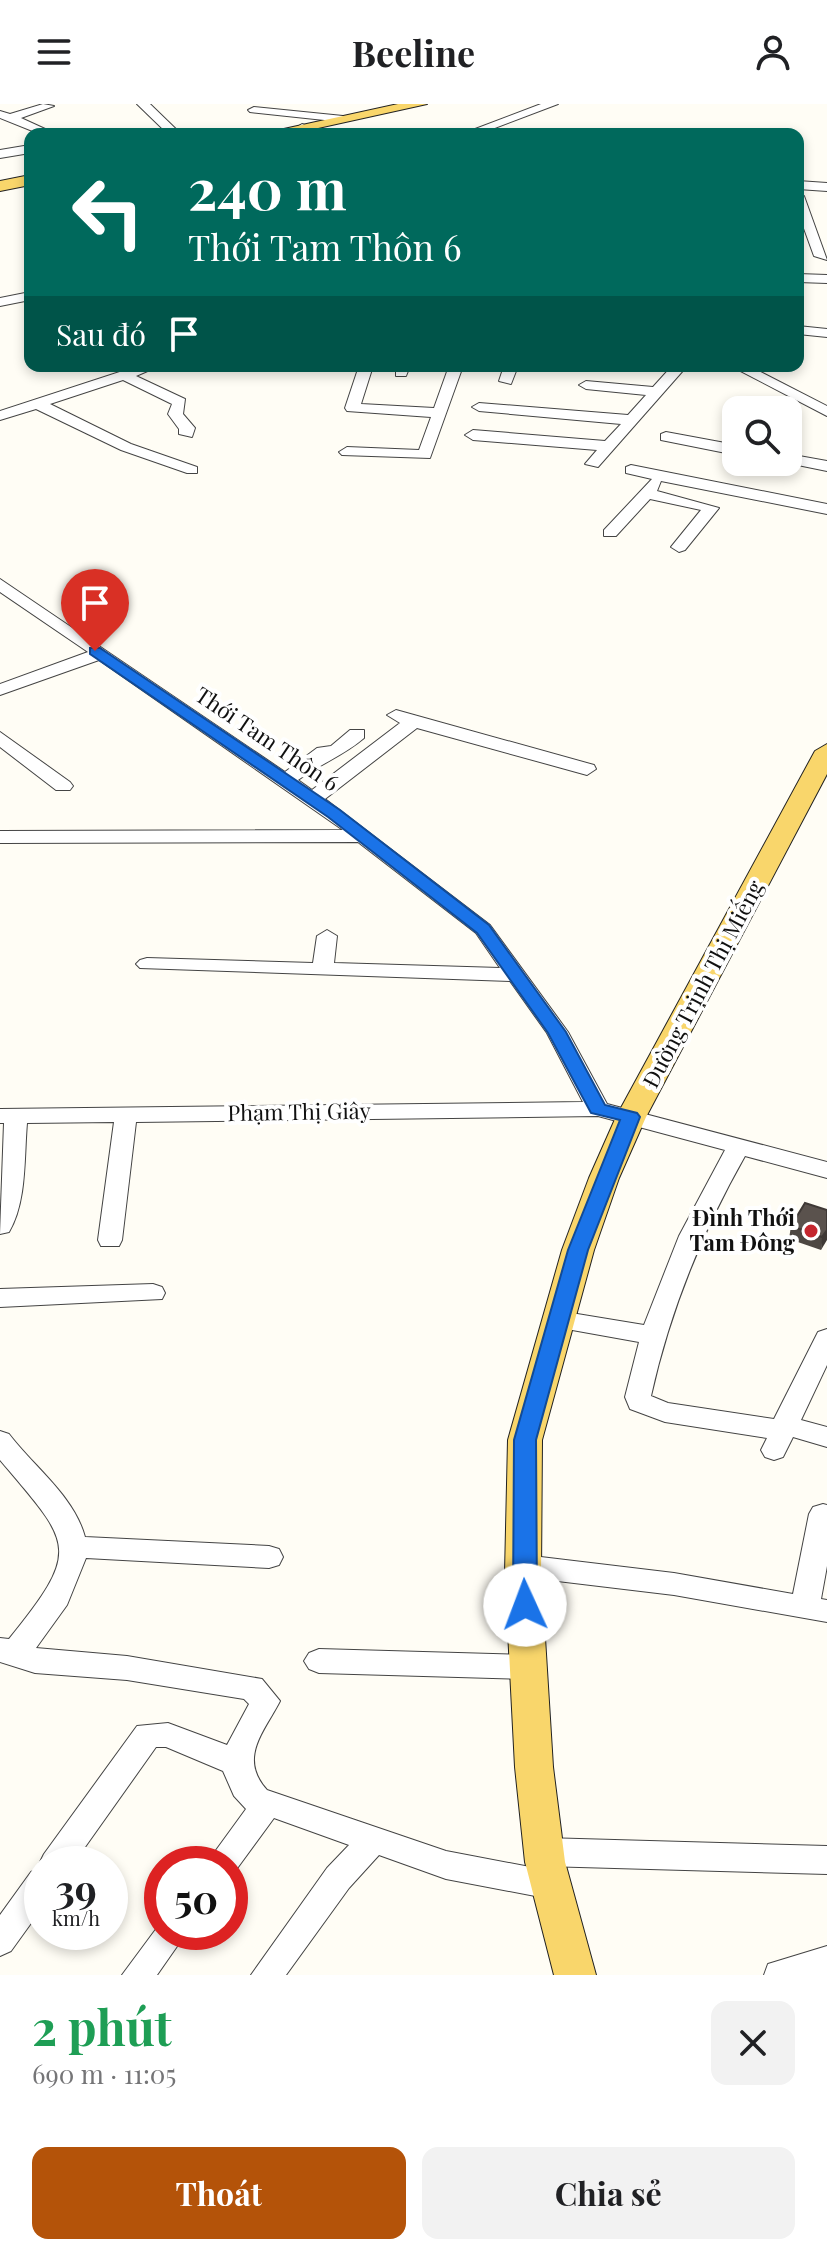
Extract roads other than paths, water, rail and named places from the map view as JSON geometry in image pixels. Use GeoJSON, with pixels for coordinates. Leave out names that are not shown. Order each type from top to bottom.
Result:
{"type":"FeatureCollection","features":[{"type":"Feature","properties":{"kind":"main road"},"geometry":{"type":"LineString","coordinates":[[302,128],[420,104]]}},
{"type":"Feature","properties":{"kind":"main road"},"geometry":{"type":"LineString","coordinates":[[0,186],[24,181]]}},
{"type":"Feature","properties":{"kind":"main road","name":"Đường Trịnh Thị Miếng"},"geometry":{"type":"LineString","coordinates":[[575,1975],[544,1852],[528,1667],[524,1566],[525,1440],[594,1205],[631,1117],[827,751]]}},
{"type":"Feature","properties":{"kind":"street"},"geometry":{"type":"LineString","coordinates":[[143,104],[169,128]]}},
{"type":"Feature","properties":{"kind":"street"},"geometry":{"type":"LineString","coordinates":[[485,128],[552,104]]}},
{"type":"Feature","properties":{"kind":"street"},"geometry":{"type":"LineString","coordinates":[[13,117],[48,106]]}},
{"type":"Feature","properties":{"kind":"street"},"geometry":{"type":"LineString","coordinates":[[254,110],[343,119]]}},
{"type":"Feature","properties":{"kind":"street"},"geometry":{"type":"LineString","coordinates":[[0,114],[37,128]]}},
{"type":"Feature","properties":{"kind":"street"},"geometry":{"type":"LineString","coordinates":[[0,154],[24,150]]}},
{"type":"Feature","properties":{"kind":"street"},"geometry":{"type":"LineString","coordinates":[[804,185],[827,187]]}},
{"type":"Feature","properties":{"kind":"street"},"geometry":{"type":"LineString","coordinates":[[804,210],[822,251]]}},
{"type":"Feature","properties":{"kind":"street"},"geometry":{"type":"LineString","coordinates":[[804,278],[827,279]]}},
{"type":"Feature","properties":{"kind":"street"},"geometry":{"type":"LineString","coordinates":[[0,302],[24,297]]}},
{"type":"Feature","properties":{"kind":"street"},"geometry":{"type":"LineString","coordinates":[[804,331],[827,333]]}},
{"type":"Feature","properties":{"kind":"street"},"geometry":{"type":"LineString","coordinates":[[0,416],[138,372]]}},
{"type":"Feature","properties":{"kind":"street"},"geometry":{"type":"LineString","coordinates":[[364,372],[352,408],[441,413]]}},
{"type":"Feature","properties":{"kind":"street"},"geometry":{"type":"LineString","coordinates":[[347,452],[425,455],[454,372]]}},
{"type":"Feature","properties":{"kind":"street"},"geometry":{"type":"LineString","coordinates":[[593,464],[674,372]]}},
{"type":"Feature","properties":{"kind":"street"},"geometry":{"type":"LineString","coordinates":[[750,372],[827,412]]}},
{"type":"Feature","properties":{"kind":"street"},"geometry":{"type":"LineString","coordinates":[[127,377],[180,402],[175,414],[187,428],[187,434]]}},
{"type":"Feature","properties":{"kind":"street"},"geometry":{"type":"LineString","coordinates":[[586,385],[656,392]]}},
{"type":"Feature","properties":{"kind":"street"},"geometry":{"type":"LineString","coordinates":[[0,402],[18,411]]}},
{"type":"Feature","properties":{"kind":"street"},"geometry":{"type":"LineString","coordinates":[[39,405],[126,447],[192,470]]}},
{"type":"Feature","properties":{"kind":"street"},"geometry":{"type":"LineString","coordinates":[[479,407],[630,420]]}},
{"type":"Feature","properties":{"kind":"street"},"geometry":{"type":"LineString","coordinates":[[473,435],[606,446]]}},
{"type":"Feature","properties":{"kind":"street"},"geometry":{"type":"LineString","coordinates":[[666,437],[722,447]]}},
{"type":"Feature","properties":{"kind":"street"},"geometry":{"type":"LineString","coordinates":[[802,462],[827,466]]}},
{"type":"Feature","properties":{"kind":"street"},"geometry":{"type":"LineString","coordinates":[[631,470],[827,509]]}},
{"type":"Feature","properties":{"kind":"street"},"geometry":{"type":"LineString","coordinates":[[610,533],[661,476]]}},
{"type":"Feature","properties":{"kind":"street"},"geometry":{"type":"LineString","coordinates":[[646,493],[711,508],[679,547]]}},
{"type":"Feature","properties":{"kind":"street","name":"Thới Tam Thôn 6"},"geometry":{"type":"LineString","coordinates":[[0,584],[312,799],[483,929],[557,1032],[598,1109]]}},
{"type":"Feature","properties":{"kind":"street"},"geometry":{"type":"LineString","coordinates":[[0,690],[100,654]]}},
{"type":"Feature","properties":{"kind":"street"},"geometry":{"type":"LineString","coordinates":[[312,799],[405,718],[587,769]]}},
{"type":"Feature","properties":{"kind":"street"},"geometry":{"type":"LineString","coordinates":[[285,781],[324,752],[336,752],[357,734]]}},
{"type":"Feature","properties":{"kind":"street"},"geometry":{"type":"LineString","coordinates":[[0,738],[63,786]]}},
{"type":"Feature","properties":{"kind":"street"},"geometry":{"type":"LineString","coordinates":[[0,837],[361,836]]}},
{"type":"Feature","properties":{"kind":"street"},"geometry":{"type":"LineString","coordinates":[[323,970],[327,936]]}},
{"type":"Feature","properties":{"kind":"street"},"geometry":{"type":"LineString","coordinates":[[147,964],[518,975]]}},
{"type":"Feature","properties":{"kind":"street","name":"Phạm Thị Giây"},"geometry":{"type":"LineString","coordinates":[[8,1116],[598,1109],[631,1117]]}},
{"type":"Feature","properties":{"kind":"street"},"geometry":{"type":"LineString","coordinates":[[110,1240],[126,1114]]}},
{"type":"Feature","properties":{"kind":"street"},"geometry":{"type":"LineString","coordinates":[[0,1226],[8,1197],[8,1116]]}},
{"type":"Feature","properties":{"kind":"street"},"geometry":{"type":"LineString","coordinates":[[631,1117],[827,1170]]}},
{"type":"Feature","properties":{"kind":"street"},"geometry":{"type":"LineString","coordinates":[[740,1145],[703,1208],[650,1335],[639,1402],[665,1412],[780,1435],[827,1437]]}},
{"type":"Feature","properties":{"kind":"street"},"geometry":{"type":"LineString","coordinates":[[0,1298],[153,1293]]}},
{"type":"Feature","properties":{"kind":"street"},"geometry":{"type":"LineString","coordinates":[[559,1320],[650,1335]]}},
{"type":"Feature","properties":{"kind":"street"},"geometry":{"type":"LineString","coordinates":[[780,1435],[827,1338]]}},
{"type":"Feature","properties":{"kind":"street"},"geometry":{"type":"LineString","coordinates":[[0,1441],[71,1532],[73,1547],[60,1596],[8,1651],[35,1661],[127,1668],[252,1688],[265,1701],[235,1762],[240,1784],[256,1799],[446,1865],[551,1885]]}},
{"type":"Feature","properties":{"kind":"street"},"geometry":{"type":"LineString","coordinates":[[524,1566],[674,1584],[816,1609],[823,1514]]}},
{"type":"Feature","properties":{"kind":"street"},"geometry":{"type":"LineString","coordinates":[[73,1547],[269,1557]]}},
{"type":"Feature","properties":{"kind":"street"},"geometry":{"type":"LineString","coordinates":[[319,1661],[528,1667]]}},
{"type":"Feature","properties":{"kind":"street"},"geometry":{"type":"LineString","coordinates":[[68,1846],[148,1735],[168,1735],[235,1762]]}},
{"type":"Feature","properties":{"kind":"street"},"geometry":{"type":"LineString","coordinates":[[236,1846],[268,1803]]}},
{"type":"Feature","properties":{"kind":"street"},"geometry":{"type":"LineString","coordinates":[[267,1975],[338,1878],[373,1840]]}},
{"type":"Feature","properties":{"kind":"street"},"geometry":{"type":"LineString","coordinates":[[544,1852],[827,1860]]}},
{"type":"Feature","properties":{"kind":"street"},"geometry":{"type":"LineString","coordinates":[[0,1941],[24,1907]]}},
{"type":"Feature","properties":{"kind":"street"},"geometry":{"type":"LineString","coordinates":[[138,1975],[157,1950]]}},
{"type":"Feature","properties":{"kind":"street"},"geometry":{"type":"LineString","coordinates":[[780,1975],[827,1961]]}},
{"type":"Feature","properties":{"kind":"place","name":"Đình Thới Tam Đông"},"geometry":{"type":"Point","coordinates":[811,1231]}}]}
